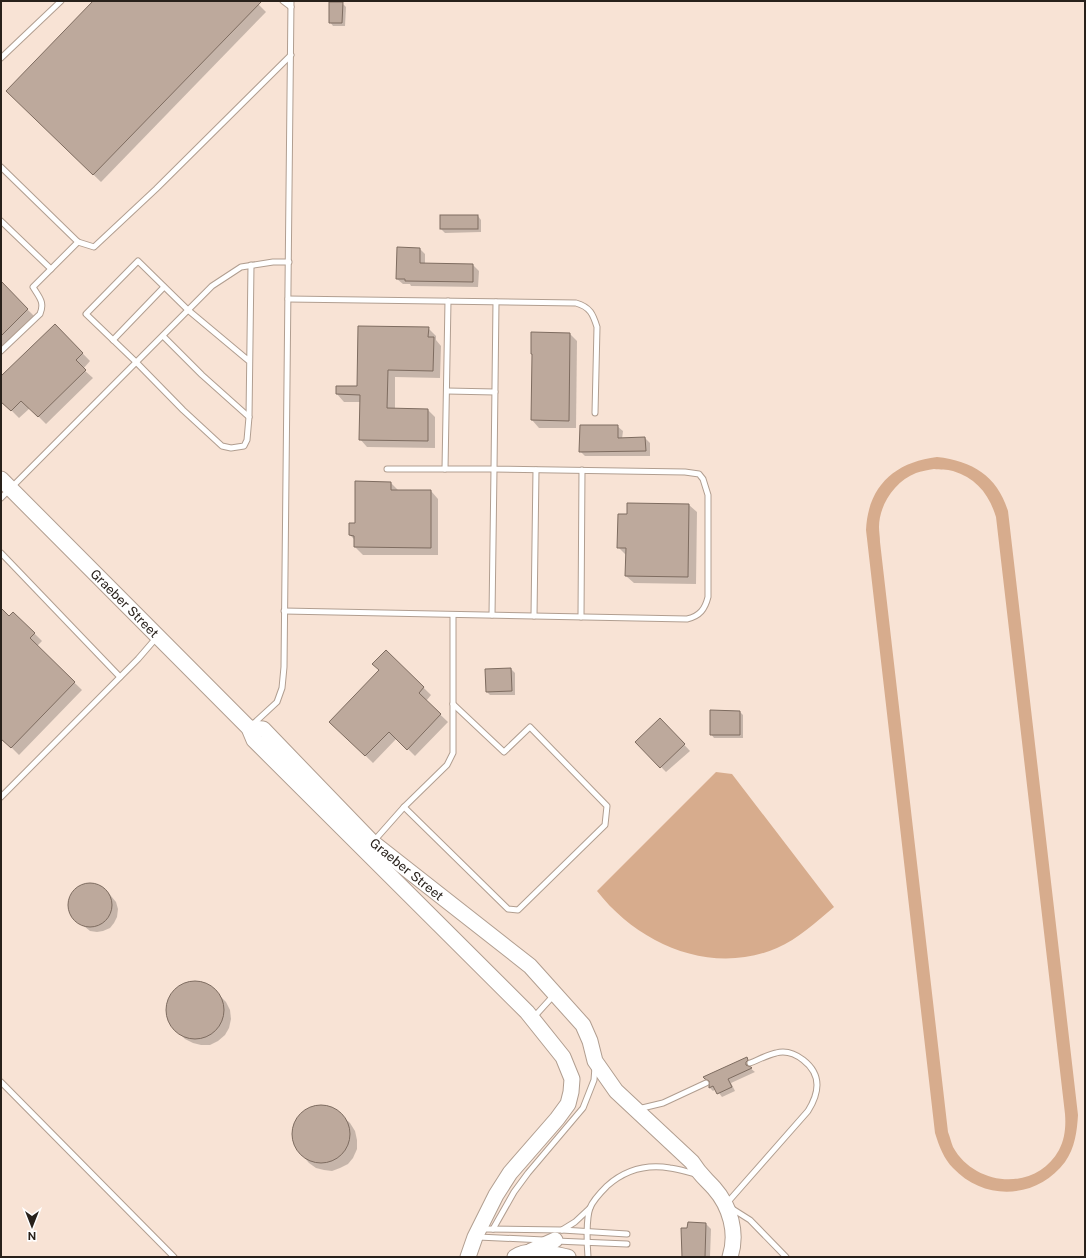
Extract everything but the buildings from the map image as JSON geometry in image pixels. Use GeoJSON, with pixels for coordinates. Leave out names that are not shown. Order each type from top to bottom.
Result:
{"type":"FeatureCollection","features":[{"type":"Feature","properties":{"kind":"street","name":"Graeber Street"},"geometry":{"type":"LineString","coordinates":[[4,488],[158,636],[249,728],[254,740],[527,1012],[532,1020],[547,1035],[563,1057],[572,1079],[568,1104],[557,1119],[510,1173],[496,1195],[482,1232],[468,1257]]}},
{"type":"Feature","properties":{"kind":"street","name":"Graeber Street"},"geometry":{"type":"LineString","coordinates":[[249,728],[263,729],[372,842],[530,966],[582,1025],[590,1041],[595,1061]]}},
{"type":"Feature","properties":{"kind":"street"},"geometry":{"type":"LineString","coordinates":[[595,1061],[616,1091],[692,1162],[699,1174],[714,1188],[726,1205],[731,1220],[734,1238],[730,1257]]}},
{"type":"Feature","properties":{"kind":"street"},"geometry":{"type":"LineString","coordinates":[[521,1255],[559,1235]]}},
{"type":"Feature","properties":{"kind":"street"},"geometry":{"type":"LineString","coordinates":[[521,1255],[548,1253],[568,1257]]}},
{"type":"Feature","properties":{"kind":"lane"},"geometry":{"type":"LineString","coordinates":[[1,58],[61,1]]}},
{"type":"Feature","properties":{"kind":"lane"},"geometry":{"type":"LineString","coordinates":[[249,728],[277,702],[282,688],[291,55],[291,4],[283,1]]}},
{"type":"Feature","properties":{"kind":"lane"},"geometry":{"type":"LineString","coordinates":[[1,167],[78,242],[94,247],[156,189],[291,55]]}},
{"type":"Feature","properties":{"kind":"lane"},"geometry":{"type":"LineString","coordinates":[[1,221],[51,269]]}},
{"type":"Feature","properties":{"kind":"lane"},"geometry":{"type":"LineString","coordinates":[[1,351],[40,314],[42,307],[41,301],[33,287],[78,242]]}},
{"type":"Feature","properties":{"kind":"lane"},"geometry":{"type":"LineString","coordinates":[[249,361],[188,310],[138,261],[86,314],[183,410],[222,446],[231,448],[244,446],[247,440],[249,417],[251,265]]}},
{"type":"Feature","properties":{"kind":"lane"},"geometry":{"type":"LineString","coordinates":[[4,488],[163,336],[212,286],[241,267],[273,262],[288,262]]}},
{"type":"Feature","properties":{"kind":"lane"},"geometry":{"type":"LineString","coordinates":[[113,340],[164,287]]}},
{"type":"Feature","properties":{"kind":"lane"},"geometry":{"type":"LineString","coordinates":[[288,299],[576,303],[585,306],[593,315],[597,327],[596,413]]}},
{"type":"Feature","properties":{"kind":"lane"},"geometry":{"type":"LineString","coordinates":[[446,469],[448,301]]}},
{"type":"Feature","properties":{"kind":"lane"},"geometry":{"type":"LineString","coordinates":[[492,615],[496,302]]}},
{"type":"Feature","properties":{"kind":"lane"},"geometry":{"type":"LineString","coordinates":[[163,336],[202,375],[249,417]]}},
{"type":"Feature","properties":{"kind":"lane"},"geometry":{"type":"LineString","coordinates":[[447,391],[495,392]]}},
{"type":"Feature","properties":{"kind":"lane"},"geometry":{"type":"LineString","coordinates":[[284,611],[687,619],[696,617],[706,604],[708,590],[708,495],[703,479],[699,474],[685,472],[582,470],[387,469]]}},
{"type":"Feature","properties":{"kind":"lane"},"geometry":{"type":"LineString","coordinates":[[534,616],[536,470]]}},
{"type":"Feature","properties":{"kind":"lane"},"geometry":{"type":"LineString","coordinates":[[581,617],[582,470]]}},
{"type":"Feature","properties":{"kind":"lane"},"geometry":{"type":"LineString","coordinates":[[1,553],[120,677]]}},
{"type":"Feature","properties":{"kind":"lane"},"geometry":{"type":"LineString","coordinates":[[372,842],[404,807],[447,765],[452,753],[452,615]]}},
{"type":"Feature","properties":{"kind":"lane"},"geometry":{"type":"LineString","coordinates":[[2,794],[120,677],[158,636]]}},
{"type":"Feature","properties":{"kind":"lane"},"geometry":{"type":"LineString","coordinates":[[404,807],[508,909],[518,910],[605,825],[607,806],[530,727],[504,752],[452,704]]}},
{"type":"Feature","properties":{"kind":"lane"},"geometry":{"type":"LineString","coordinates":[[532,1020],[556,994]]}},
{"type":"Feature","properties":{"kind":"lane"},"geometry":{"type":"LineString","coordinates":[[750,1063],[776,1052],[788,1053],[799,1057],[809,1065],[815,1075],[817,1085],[815,1099],[808,1111],[726,1205],[750,1220],[786,1257]]}},
{"type":"Feature","properties":{"kind":"lane"},"geometry":{"type":"LineString","coordinates":[[482,1232],[528,1173],[583,1108],[594,1080],[595,1061]]}},
{"type":"Feature","properties":{"kind":"lane"},"geometry":{"type":"LineString","coordinates":[[1,1082],[174,1257]]}},
{"type":"Feature","properties":{"kind":"lane"},"geometry":{"type":"LineString","coordinates":[[636,1109],[663,1103],[706,1083]]}},
{"type":"Feature","properties":{"kind":"lane"},"geometry":{"type":"LineString","coordinates":[[559,1235],[590,1208],[604,1189],[628,1172],[655,1166],[699,1174]]}},
{"type":"Feature","properties":{"kind":"lane"},"geometry":{"type":"LineString","coordinates":[[588,1257],[587,1232],[590,1208]]}},
{"type":"Feature","properties":{"kind":"lane"},"geometry":{"type":"LineString","coordinates":[[482,1232],[559,1235],[587,1232],[626,1234]]}},
{"type":"Feature","properties":{"kind":"lane"},"geometry":{"type":"LineString","coordinates":[[482,1232],[559,1235],[587,1242],[627,1244]]}},
{"type":"Feature","properties":{"kind":"shaded area"},"geometry":{"type":"Polygon","coordinates":[[[937,457],[950,459],[962,462],[982,472],[997,488],[1008,511],[1078,1115],[1073,1145],[1065,1162],[1053,1174],[1040,1183],[1026,1189],[1010,1192],[995,1191],[980,1187],[966,1179],[947,1161],[935,1133],[866,530],[868,514],[872,501],[878,489],[886,479],[908,464],[937,457]],[[934,469],[916,473],[901,482],[895,488],[885,502],[879,527],[948,1132],[953,1147],[963,1160],[976,1170],[990,1177],[1006,1179],[1021,1178],[1036,1173],[1049,1164],[1061,1146],[1064,1137],[1065,1119],[996,517],[990,501],[975,483],[953,471],[934,469]]]}},
{"type":"Feature","properties":{"kind":"shaded area"},"geometry":{"type":"Polygon","coordinates":[[[716,772],[732,774],[834,907],[807,930],[792,940],[777,948],[752,956],[727,958],[703,957],[678,950],[655,940],[634,927],[614,910],[597,891],[716,772]]]}}]}
